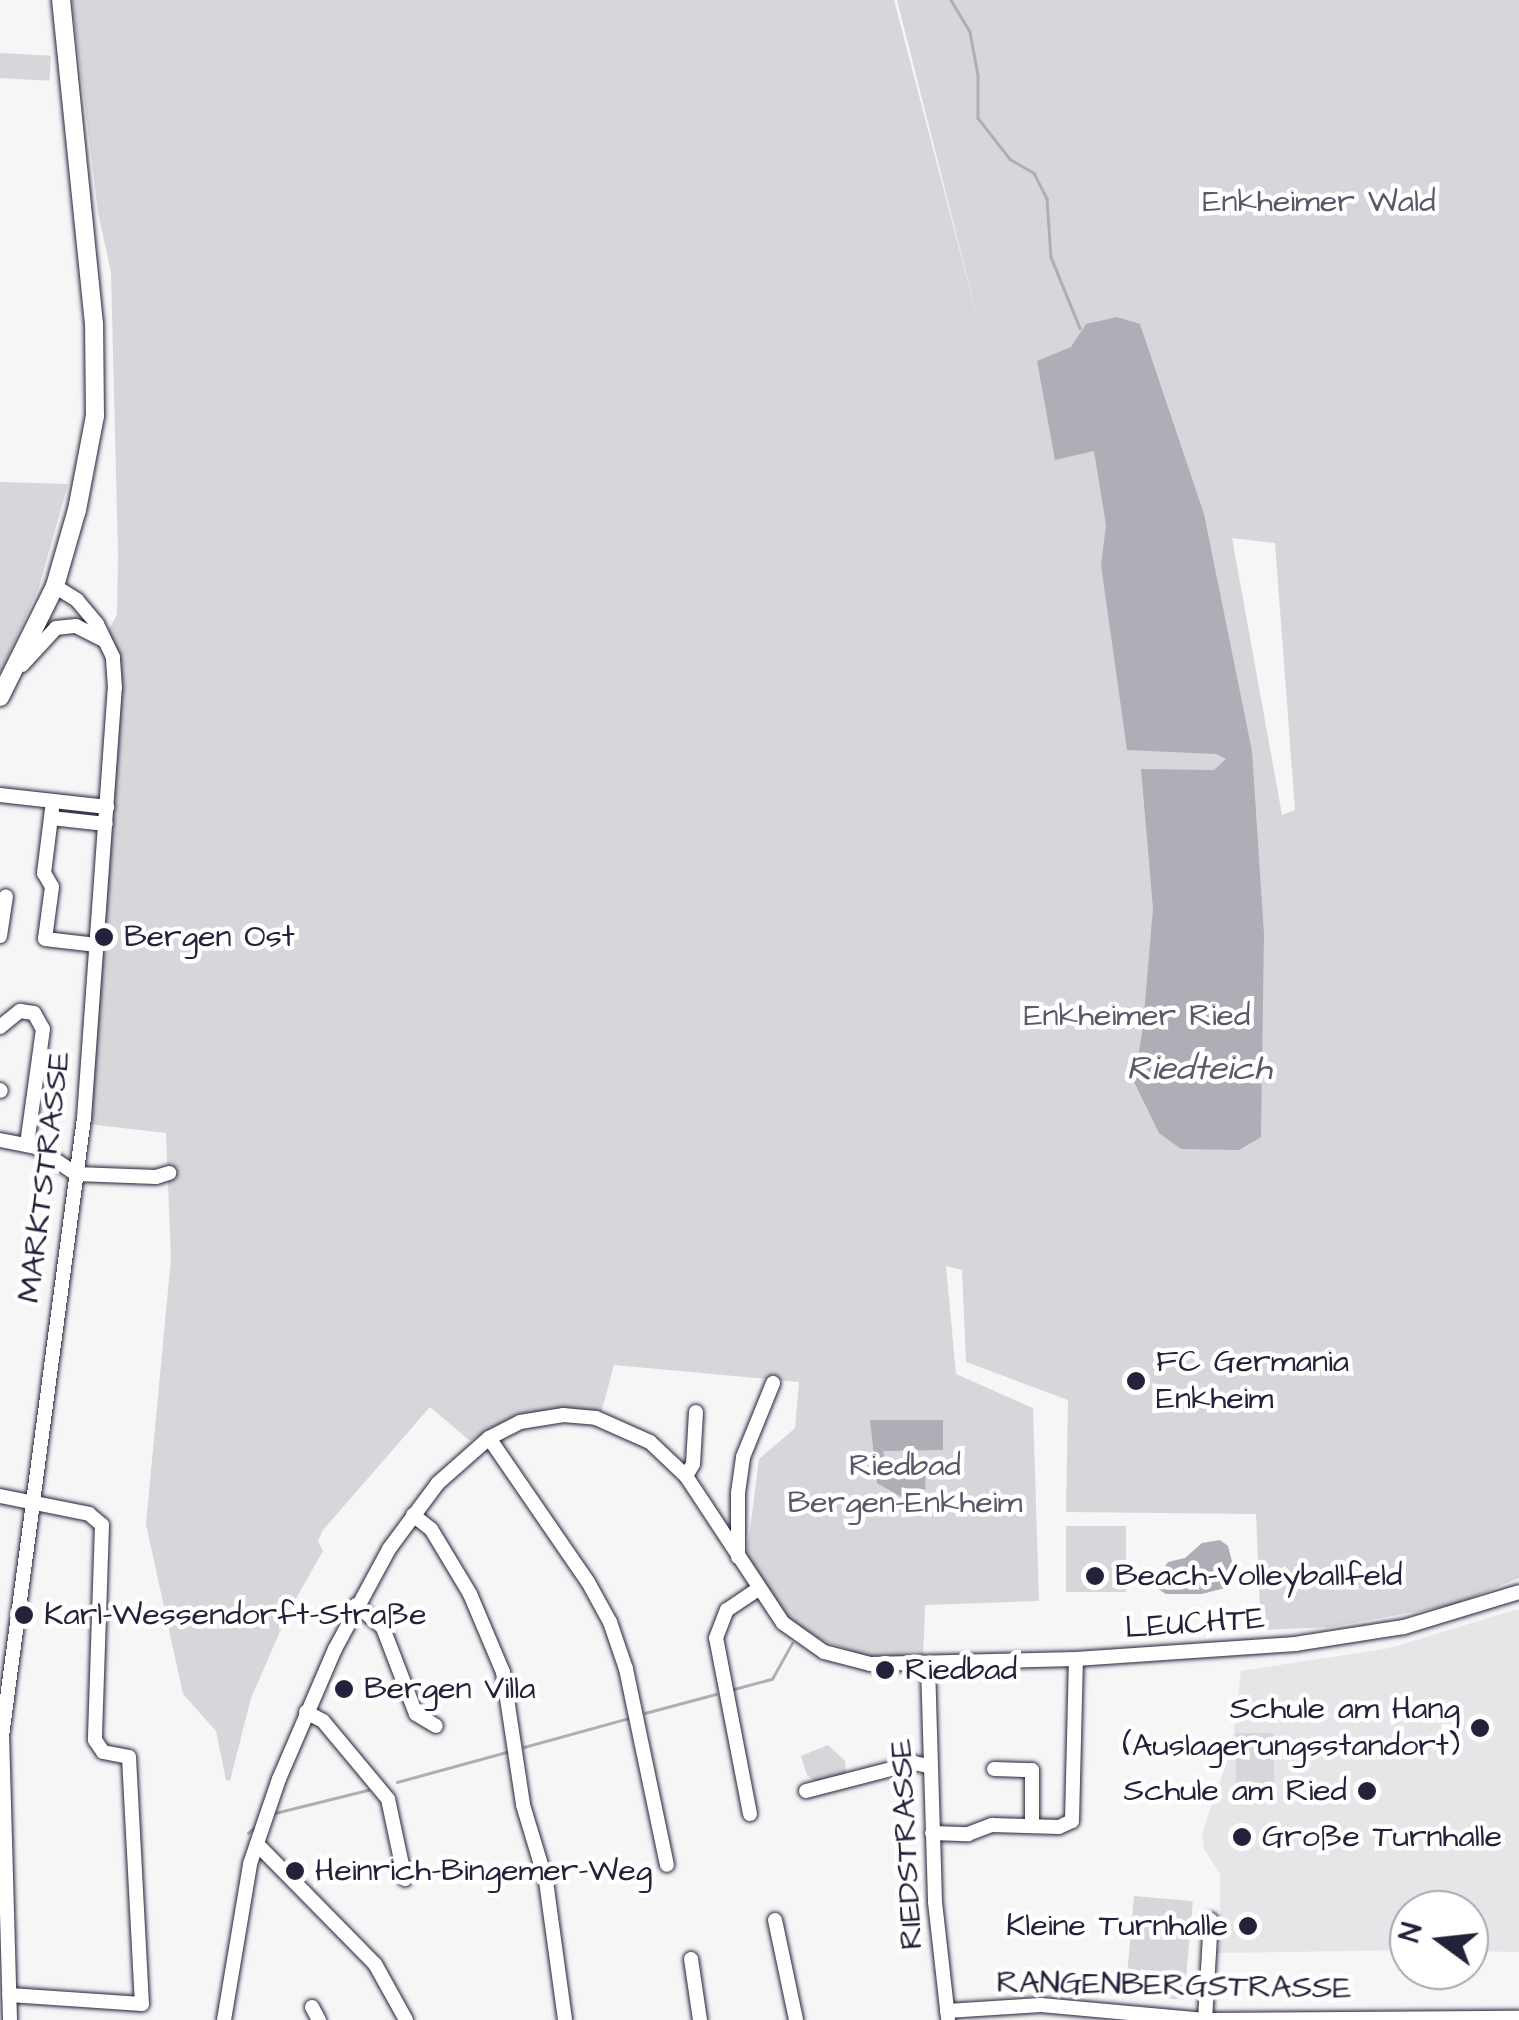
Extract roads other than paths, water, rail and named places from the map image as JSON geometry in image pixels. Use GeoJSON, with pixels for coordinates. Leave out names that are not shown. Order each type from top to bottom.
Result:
{"type":"FeatureCollection","features":[{"type":"Feature","properties":{"kind":"main road"},"geometry":{"type":"LineString","coordinates":[[5,689],[54,586],[86,476],[96,388],[92,292],[60,0]]}},
{"type":"Feature","properties":{"kind":"street","name":"MARKTSTRASSE"},"geometry":{"type":"LineString","coordinates":[[7,2008],[1,1736],[76,1174],[116,676],[104,640],[83,606],[54,586]]}},
{"type":"Feature","properties":{"kind":"street"},"geometry":{"type":"LineString","coordinates":[[5,689],[42,638],[56,628],[76,626],[104,640]]}},
{"type":"Feature","properties":{"kind":"street"},"geometry":{"type":"LineString","coordinates":[[0,794],[107,807]]}},
{"type":"Feature","properties":{"kind":"street"},"geometry":{"type":"LineString","coordinates":[[54,801],[44,873],[52,886],[45,938],[97,945]]}},
{"type":"Feature","properties":{"kind":"street"},"geometry":{"type":"LineString","coordinates":[[51,818],[106,824]]}},
{"type":"Feature","properties":{"kind":"street"},"geometry":{"type":"LineString","coordinates":[[0,936],[6,896]]}},
{"type":"Feature","properties":{"kind":"street"},"geometry":{"type":"LineString","coordinates":[[0,1028],[20,1011],[34,1014],[44,1029],[27,1144]]}},
{"type":"Feature","properties":{"kind":"street"},"geometry":{"type":"LineString","coordinates":[[0,1140],[27,1144],[76,1174],[156,1177],[169,1173]]}},
{"type":"Feature","properties":{"kind":"street"},"geometry":{"type":"LineString","coordinates":[[738,1561],[738,1494],[743,1457],[773,1384]]}},
{"type":"Feature","properties":{"kind":"street"},"geometry":{"type":"LineString","coordinates":[[686,1476],[694,1464],[696,1412]]}},
{"type":"Feature","properties":{"kind":"street","name":"LEUCHTE"},"geometry":{"type":"LineString","coordinates":[[224,2020],[242,1898],[256,1844],[306,1712],[356,1604],[413,1515],[454,1466],[489,1438],[542,1416],[596,1418],[637,1434],[686,1476],[782,1623],[824,1652],[870,1664],[1076,1660],[1355,1636],[1438,1618],[1519,1592]]}},
{"type":"Feature","properties":{"kind":"street"},"geometry":{"type":"LineString","coordinates":[[489,1438],[588,1582],[610,1622],[626,1669],[667,1866]]}},
{"type":"Feature","properties":{"kind":"street"},"geometry":{"type":"LineString","coordinates":[[0,1496],[89,1514],[102,1525],[96,1740],[104,1752],[129,1757],[142,2004],[7,2008]]}},
{"type":"Feature","properties":{"kind":"street"},"geometry":{"type":"LineString","coordinates":[[413,1515],[430,1529],[470,1594],[503,1672],[524,1810],[547,1888],[565,2020]]}},
{"type":"Feature","properties":{"kind":"street"},"geometry":{"type":"LineString","coordinates":[[750,1814],[716,1638],[727,1610],[757,1590]]}},
{"type":"Feature","properties":{"kind":"street"},"geometry":{"type":"LineString","coordinates":[[356,1604],[383,1628],[416,1714],[436,1726]]}},
{"type":"Feature","properties":{"kind":"street"},"geometry":{"type":"LineString","coordinates":[[932,1833],[968,1834],[992,1825],[1065,1826],[1073,1817],[1076,1660]]}},
{"type":"Feature","properties":{"kind":"street","name":"RIEDSTRASSE"},"geometry":{"type":"LineString","coordinates":[[928,1665],[928,1766],[948,2016]]}},
{"type":"Feature","properties":{"kind":"street"},"geometry":{"type":"LineString","coordinates":[[306,1712],[323,1721],[388,1799],[406,1879]]}},
{"type":"Feature","properties":{"kind":"street"},"geometry":{"type":"LineString","coordinates":[[806,1791],[914,1764],[928,1766]]}},
{"type":"Feature","properties":{"kind":"street"},"geometry":{"type":"LineString","coordinates":[[994,1769],[1032,1770],[1032,1826]]}},
{"type":"Feature","properties":{"kind":"street"},"geometry":{"type":"LineString","coordinates":[[256,1844],[375,1964],[406,2020]]}},
{"type":"Feature","properties":{"kind":"street"},"geometry":{"type":"LineString","coordinates":[[775,1920],[796,2020]]}},
{"type":"Feature","properties":{"kind":"street"},"geometry":{"type":"LineString","coordinates":[[1205,2020],[1211,1920]]}},
{"type":"Feature","properties":{"kind":"street"},"geometry":{"type":"LineString","coordinates":[[690,1958],[700,2020]]}},
{"type":"Feature","properties":{"kind":"street","name":"RANGENBERGSTRASSE"},"geometry":{"type":"LineString","coordinates":[[948,2016],[1041,2013],[1205,2020],[1519,2018]]}},
{"type":"Feature","properties":{"kind":"water","name":"Riedteich"},"geometry":{"type":"Polygon","coordinates":[[[1117,317],[1140,324],[1204,514],[1252,751],[1264,934],[1261,1137],[1239,1150],[1181,1149],[1159,1133],[1134,1082],[1153,908],[1141,769],[1214,770],[1226,759],[1216,754],[1127,750],[1101,565],[1106,525],[1094,451],[1055,460],[1037,361],[1071,347],[1086,324],[1117,317]]]}},
{"type":"Feature","properties":{"kind":"water"},"geometry":{"type":"Polygon","coordinates":[[[870,1420],[943,1420],[943,1450],[883,1451],[886,1465],[926,1463],[925,1493],[910,1502],[877,1483],[870,1420]]]}},
{"type":"Feature","properties":{"kind":"water"},"geometry":{"type":"Polygon","coordinates":[[[1220,1540],[1228,1546],[1234,1569],[1229,1587],[1202,1594],[1166,1594],[1156,1588],[1168,1562],[1185,1558],[1202,1543],[1220,1540]]]}},
{"type":"Feature","properties":{"kind":"waterway"},"geometry":{"type":"LineString","coordinates":[[951,0],[970,32],[978,75],[978,118],[1010,159],[1034,173],[1047,199],[1051,257],[1080,328]]}},
{"type":"Feature","properties":{"kind":"waterway"},"geometry":{"type":"LineString","coordinates":[[734,1689],[772,1679],[792,1643]]}},
{"type":"Feature","properties":{"kind":"waterway"},"geometry":{"type":"LineString","coordinates":[[645,1713],[716,1694]]}},
{"type":"Feature","properties":{"kind":"waterway"},"geometry":{"type":"LineString","coordinates":[[524,1747],[629,1718]]}},
{"type":"Feature","properties":{"kind":"waterway"},"geometry":{"type":"LineString","coordinates":[[397,1782],[507,1752]]}},
{"type":"Feature","properties":{"kind":"waterway"},"geometry":{"type":"LineString","coordinates":[[275,1813],[368,1790]]}},
{"type":"Feature","properties":{"kind":"waterway"},"geometry":{"type":"LineString","coordinates":[[248,1833],[254,1828]]}},
{"type":"Feature","properties":{"kind":"place","name":"Bergen Ost"},"geometry":{"type":"Point","coordinates":[104,937]}},
{"type":"Feature","properties":{"kind":"place","name":"FC Germania Enkheim"},"geometry":{"type":"Point","coordinates":[1136,1381]}},
{"type":"Feature","properties":{"kind":"place","name":"Beach-Volleyballfeld"},"geometry":{"type":"Point","coordinates":[1095,1576]}},
{"type":"Feature","properties":{"kind":"place","name":"Karl-Wessendorft-Straße"},"geometry":{"type":"Point","coordinates":[24,1615]}},
{"type":"Feature","properties":{"kind":"place","name":"Riedbad"},"geometry":{"type":"Point","coordinates":[885,1670]}},
{"type":"Feature","properties":{"kind":"place","name":"Bergen Villa"},"geometry":{"type":"Point","coordinates":[344,1689]}},
{"type":"Feature","properties":{"kind":"place","name":"Schule am Hang (Auslagerungsstandort)"},"geometry":{"type":"Point","coordinates":[1480,1728]}},
{"type":"Feature","properties":{"kind":"place","name":"Schule am Ried"},"geometry":{"type":"Point","coordinates":[1367,1791]}},
{"type":"Feature","properties":{"kind":"place","name":"Große Turnhalle"},"geometry":{"type":"Point","coordinates":[1242,1837]}},
{"type":"Feature","properties":{"kind":"place","name":"Heinrich-Bingemer-Weg"},"geometry":{"type":"Point","coordinates":[295,1871]}},
{"type":"Feature","properties":{"kind":"place","name":"Kleine Turnhalle"},"geometry":{"type":"Point","coordinates":[1248,1926]}},
{"type":"Feature","properties":{"kind":"park label","name":"Enkheimer Wald"},"geometry":{"type":"Point","coordinates":[1319,202]}},
{"type":"Feature","properties":{"kind":"park label","name":"Enkheimer Ried"},"geometry":{"type":"Point","coordinates":[1137,1016]}},
{"type":"Feature","properties":{"kind":"park label","name":"Riedbad Bergen-Enkheim"},"geometry":{"type":"Point","coordinates":[905,1486]}}]}
